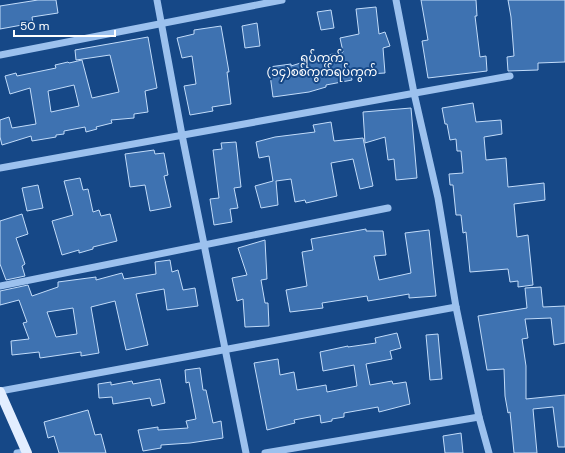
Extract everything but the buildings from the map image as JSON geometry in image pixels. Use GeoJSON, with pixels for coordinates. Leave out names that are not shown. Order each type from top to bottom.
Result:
{"type":"FeatureCollection","features":[{"type":"Feature","properties":{"kind":"main road"},"geometry":{"type":"LineString","coordinates":[[0,391],[23,453]]}},
{"type":"Feature","properties":{"kind":"street"},"geometry":{"type":"LineString","coordinates":[[157,0],[182,135],[246,453]]}},
{"type":"Feature","properties":{"kind":"street"},"geometry":{"type":"LineString","coordinates":[[0,55],[282,0]]}},
{"type":"Feature","properties":{"kind":"street"},"geometry":{"type":"LineString","coordinates":[[396,0],[414,92],[438,198],[456,307],[479,417],[489,453]]}},
{"type":"Feature","properties":{"kind":"street"},"geometry":{"type":"LineString","coordinates":[[0,168],[414,92],[510,76]]}},
{"type":"Feature","properties":{"kind":"street"},"geometry":{"type":"LineString","coordinates":[[0,286],[388,208]]}},
{"type":"Feature","properties":{"kind":"street"},"geometry":{"type":"LineString","coordinates":[[0,391],[225,348],[456,307]]}},
{"type":"Feature","properties":{"kind":"street"},"geometry":{"type":"LineString","coordinates":[[266,453],[479,417]]}},
{"type":"Feature","properties":{"kind":"district","name":"ရပ်ကွက် (၁၄)စစ်ကွက်ရပ်ကွက်"},"geometry":{"type":"Point","coordinates":[322,65]}}]}
